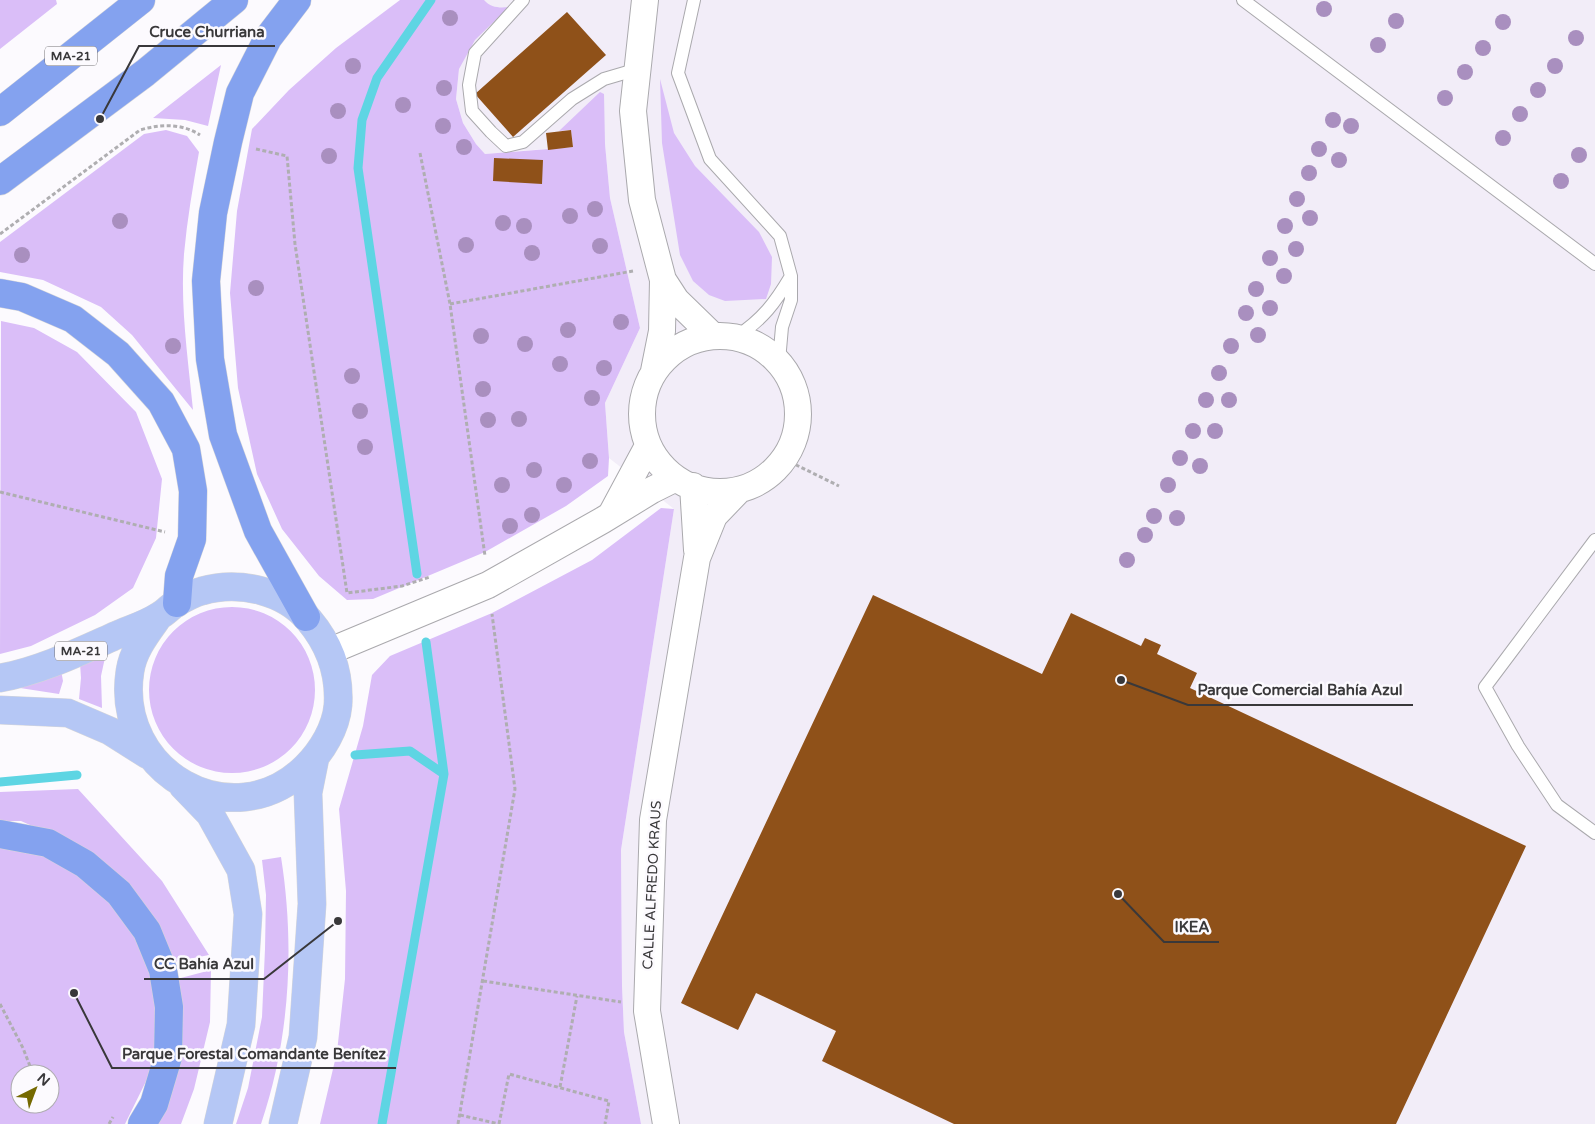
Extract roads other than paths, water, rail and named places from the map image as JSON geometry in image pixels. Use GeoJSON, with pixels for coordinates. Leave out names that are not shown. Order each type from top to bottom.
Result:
{"type":"FeatureCollection","features":[{"type":"Feature","properties":{"kind":"highway","name":"MA-21"},"geometry":{"type":"LineString","coordinates":[[0,112],[141,0]]}},
{"type":"Feature","properties":{"kind":"highway"},"geometry":{"type":"LineString","coordinates":[[0,181],[145,74],[234,0]]}},
{"type":"Feature","properties":{"kind":"highway"},"geometry":{"type":"LineString","coordinates":[[297,0],[268,38],[240,93],[213,213],[206,281],[210,359],[223,435],[258,531],[306,617]]}},
{"type":"Feature","properties":{"kind":"highway"},"geometry":{"type":"LineString","coordinates":[[0,293],[22,297],[73,319],[118,354],[161,402],[186,449],[193,491],[192,539],[168,610]]}},
{"type":"Feature","properties":{"kind":"highway"},"geometry":{"type":"LineString","coordinates":[[0,834],[48,843],[85,864],[119,893],[146,931],[163,970],[169,1007],[168,1058],[154,1104],[142,1124]]}},
{"type":"Feature","properties":{"kind":"main road"},"geometry":{"type":"LineString","coordinates":[[0,710],[68,713],[110,731],[150,757],[164,772],[180,783],[203,793],[228,797],[252,796],[276,788],[298,776],[315,758],[330,734],[338,707],[338,678],[330,651],[320,632],[306,617],[284,600],[258,590],[230,587],[202,591],[168,610],[141,641],[130,670],[128,700],[135,730],[150,757]]}},
{"type":"Feature","properties":{"kind":"main road","name":"MA-21"},"geometry":{"type":"LineString","coordinates":[[0,678],[12,676],[71,655],[168,610]]}},
{"type":"Feature","properties":{"kind":"main road"},"geometry":{"type":"LineString","coordinates":[[283,1124],[302,1037],[312,904],[308,793],[315,758]]}},
{"type":"Feature","properties":{"kind":"main road"},"geometry":{"type":"LineString","coordinates":[[180,783],[210,814],[241,870],[248,914],[241,1025],[218,1124]]}},
{"type":"Feature","properties":{"kind":"street"},"geometry":{"type":"LineString","coordinates":[[645,0],[633,111],[642,200],[660,273],[662,331],[654,371],[643,397],[641,422],[648,446],[660,467],[683,483],[710,491],[734,492],[756,484],[774,472],[788,455],[797,432],[799,407],[792,382],[779,361],[759,345],[724,336],[688,341],[668,355],[654,371]]}},
{"type":"Feature","properties":{"kind":"street"},"geometry":{"type":"LineString","coordinates":[[660,273],[676,300],[724,336]]}},
{"type":"Feature","properties":{"kind":"street"},"geometry":{"type":"LineString","coordinates":[[612,513],[648,446]]}},
{"type":"Feature","properties":{"kind":"street"},"geometry":{"type":"LineString","coordinates":[[330,651],[488,585],[652,490],[683,483]]}},
{"type":"Feature","properties":{"kind":"street","name":"CALLE ALFREDO KRAUS"},"geometry":{"type":"LineString","coordinates":[[683,483],[697,558]]}},
{"type":"Feature","properties":{"kind":"street","name":"CALLE ALFREDO KRAUS"},"geometry":{"type":"LineString","coordinates":[[666,1124],[646,1010],[653,820],[697,558],[714,516],[739,490]]}},
{"type":"Feature","properties":{"kind":"lane"},"geometry":{"type":"LineString","coordinates":[[523,0],[475,53],[469,86],[472,111],[490,132],[506,146],[523,142],[572,98],[604,79],[638,69]]}},
{"type":"Feature","properties":{"kind":"lane"},"geometry":{"type":"LineString","coordinates":[[694,0],[678,73],[710,159],[780,236],[791,276],[791,300],[782,327],[779,361]]}},
{"type":"Feature","properties":{"kind":"lane"},"geometry":{"type":"LineString","coordinates":[[1243,0],[1595,264]]}},
{"type":"Feature","properties":{"kind":"lane"},"geometry":{"type":"LineString","coordinates":[[724,336],[753,325],[777,300],[791,276]]}},
{"type":"Feature","properties":{"kind":"lane"},"geometry":{"type":"LineString","coordinates":[[1595,540],[1485,687],[1518,746],[1557,804],[1595,834]]}},
{"type":"Feature","properties":{"kind":"waterway"},"geometry":{"type":"LineString","coordinates":[[417,574],[358,168],[362,120],[377,78],[431,0]]}},
{"type":"Feature","properties":{"kind":"waterway"},"geometry":{"type":"LineString","coordinates":[[382,1124],[444,774],[426,642]]}},
{"type":"Feature","properties":{"kind":"waterway"},"geometry":{"type":"LineString","coordinates":[[355,755],[410,751],[444,774]]}},
{"type":"Feature","properties":{"kind":"waterway"},"geometry":{"type":"LineString","coordinates":[[0,782],[77,775]]}},
{"type":"Feature","properties":{"kind":"place","name":"Cruce Churriana"},"geometry":{"type":"Point","coordinates":[100,119]}},
{"type":"Feature","properties":{"kind":"place","name":"Parque Comercial Bahía Azul"},"geometry":{"type":"Point","coordinates":[1121,680]}},
{"type":"Feature","properties":{"kind":"place","name":"IKEA"},"geometry":{"type":"Point","coordinates":[1118,894]}},
{"type":"Feature","properties":{"kind":"place","name":"CC Bahía Azul"},"geometry":{"type":"Point","coordinates":[338,921]}},
{"type":"Feature","properties":{"kind":"place","name":"Parque Forestal Comandante Benítez"},"geometry":{"type":"Point","coordinates":[74,993]}}]}
